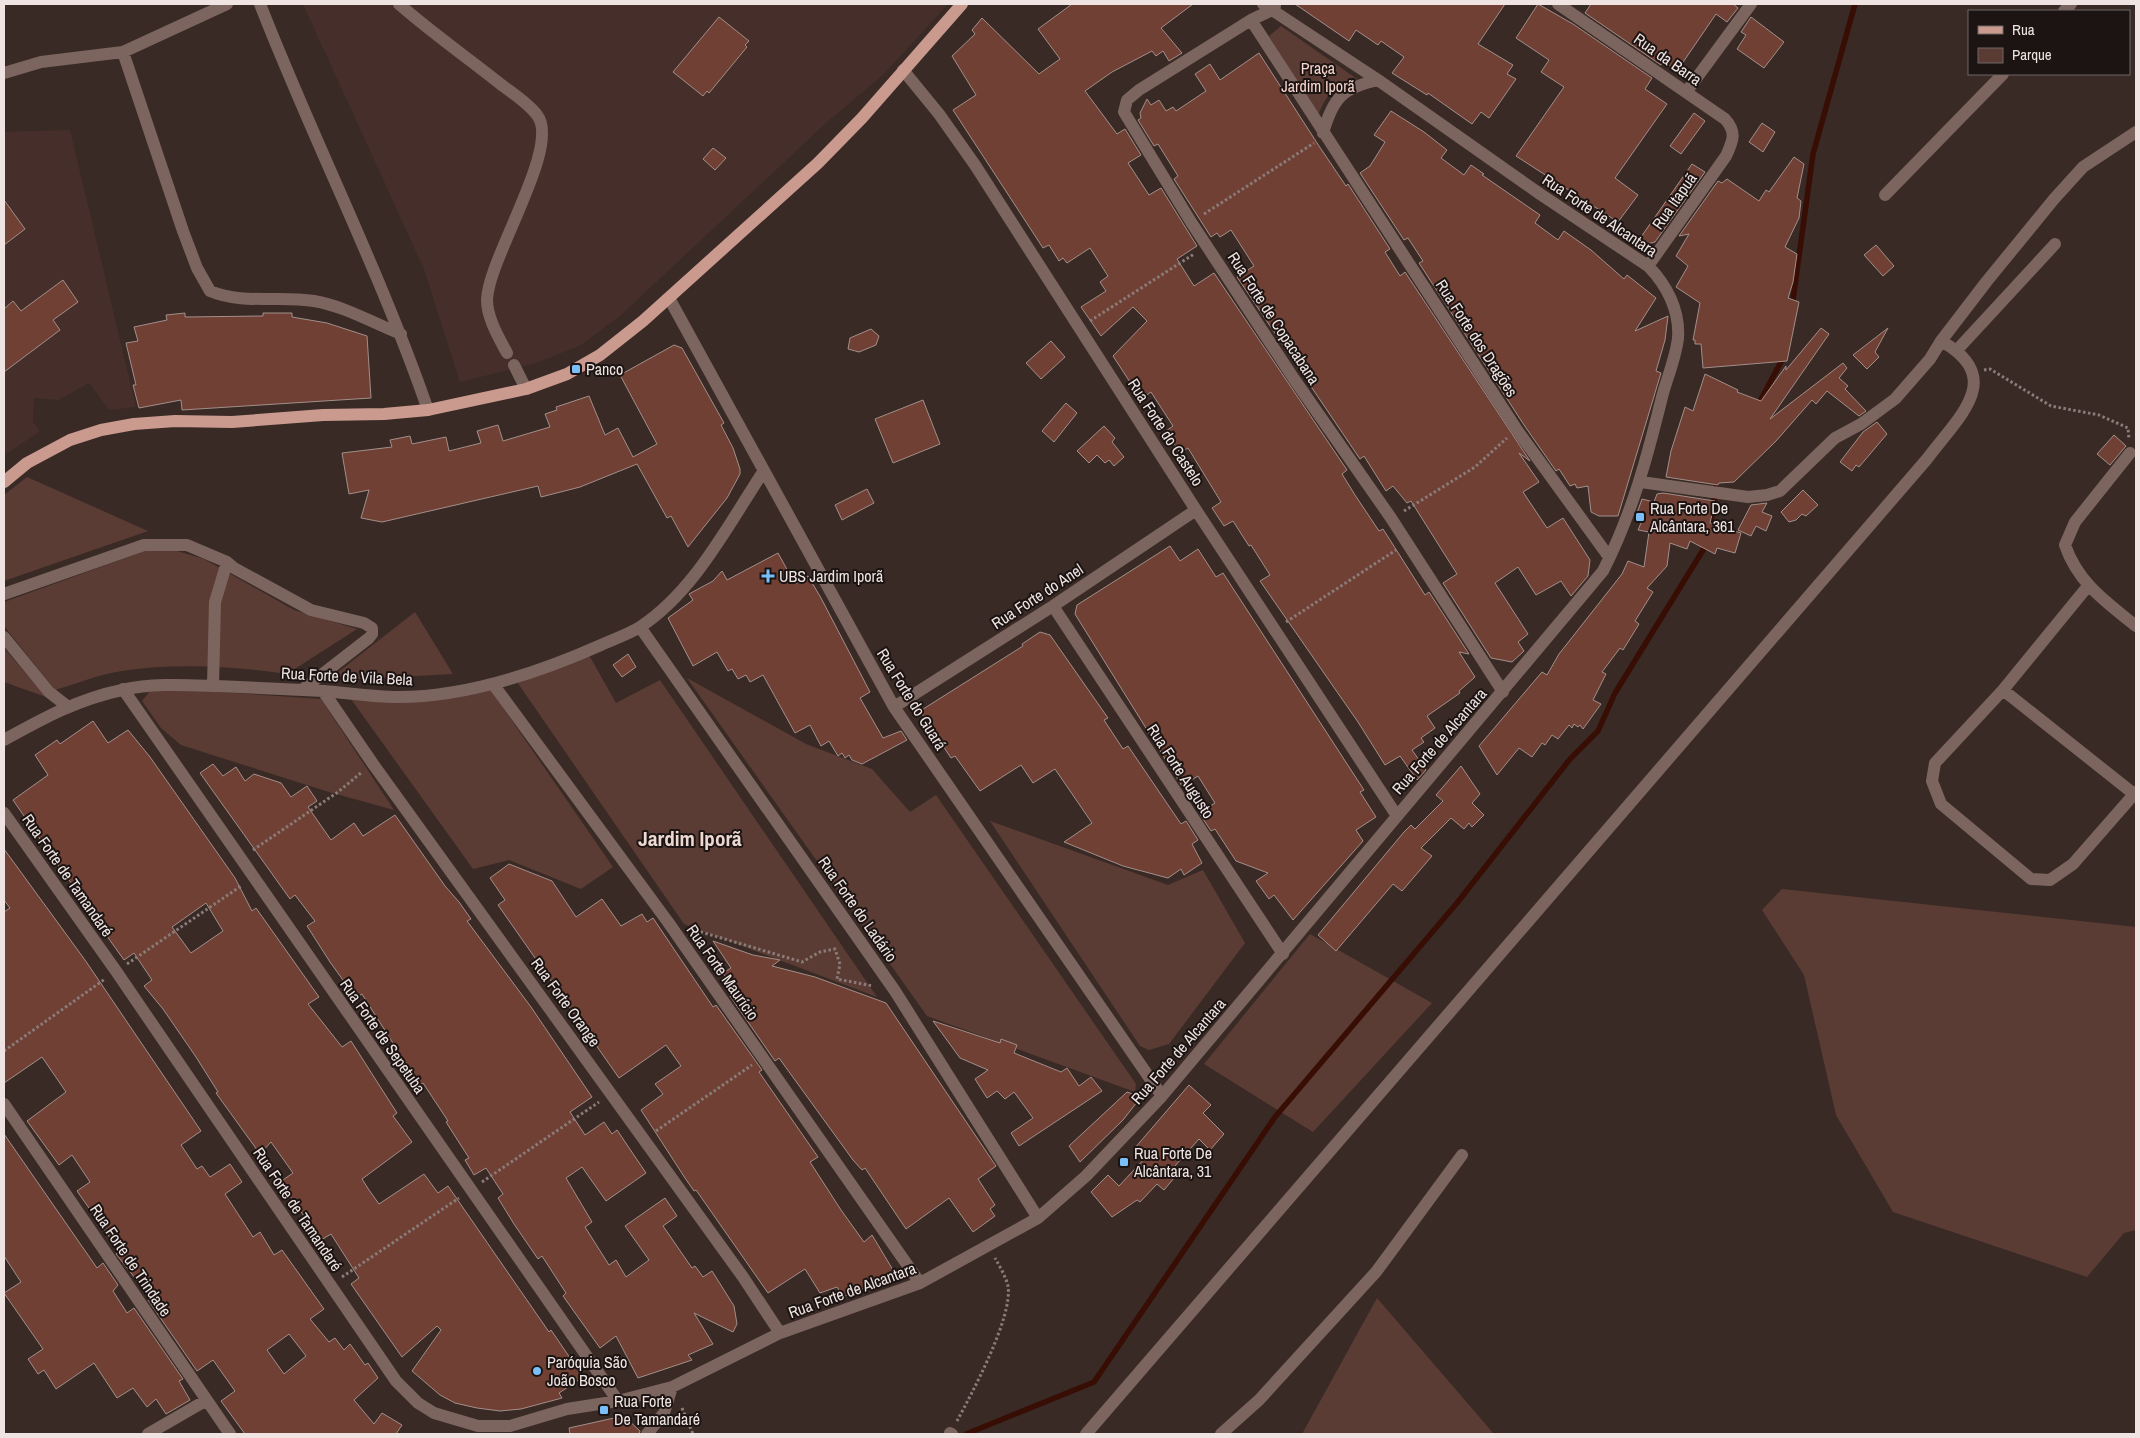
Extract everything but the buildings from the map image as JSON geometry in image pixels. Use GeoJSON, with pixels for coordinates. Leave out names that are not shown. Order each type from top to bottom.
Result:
{"type":"FeatureCollection","features":[{"type":"Feature","properties":{"kind":"main road"},"geometry":{"type":"LineString","coordinates":[[4,482],[27,463],[70,440],[101,430],[134,424],[175,421],[232,422],[428,410],[526,388],[567,374],[600,355],[669,298],[818,163],[862,118],[962,4]]}},
{"type":"Feature","properties":{"kind":"street"},"geometry":{"type":"LineString","coordinates":[[4,73],[41,62],[123,52],[226,4]]}},
{"type":"Feature","properties":{"kind":"street"},"geometry":{"type":"LineString","coordinates":[[260,4],[308,123],[401,334],[428,410]]}},
{"type":"Feature","properties":{"kind":"street"},"geometry":{"type":"LineString","coordinates":[[399,4],[430,31],[514,94],[537,114],[542,124],[544,136],[534,170],[491,280],[487,301],[491,319],[507,353]]}},
{"type":"Feature","properties":{"kind":"street","name":"Rua da Barra"},"geometry":{"type":"LineString","coordinates":[[1558,4],[1687,91],[1730,125],[1734,132],[1733,142],[1726,156]]}},
{"type":"Feature","properties":{"kind":"street"},"geometry":{"type":"LineString","coordinates":[[1687,91],[1751,4]]}},
{"type":"Feature","properties":{"kind":"street","name":"Rua Forte de Copacabana"},"geometry":{"type":"LineString","coordinates":[[1271,6],[1139,90],[1127,100],[1124,112],[1135,133],[1191,222],[1294,379],[1392,518],[1503,692]]}},
{"type":"Feature","properties":{"kind":"street","name":"Rua Forte de Alcantara"},"geometry":{"type":"LineString","coordinates":[[672,1387],[780,1333],[920,1283],[1038,1218],[1086,1176],[1162,1096],[1283,954],[1598,577],[1610,557],[1641,482],[1678,338],[1675,308],[1658,276],[1648,266],[1540,194],[1271,6]]}},
{"type":"Feature","properties":{"kind":"street","name":"Rua Forte dos Dragões"},"geometry":{"type":"LineString","coordinates":[[1250,20],[1517,430],[1610,557]]}},
{"type":"Feature","properties":{"kind":"street"},"geometry":{"type":"LineString","coordinates":[[123,52],[183,231],[197,268],[210,291],[232,298],[315,301],[401,334]]}},
{"type":"Feature","properties":{"kind":"street","name":"Rua Forte do Castelo"},"geometry":{"type":"LineString","coordinates":[[903,70],[939,114],[975,165],[1196,510],[1397,816]]}},
{"type":"Feature","properties":{"kind":"street"},"geometry":{"type":"LineString","coordinates":[[1885,195],[2002,75]]}},
{"type":"Feature","properties":{"kind":"street"},"geometry":{"type":"LineString","coordinates":[[1323,133],[1330,109],[1344,92],[1358,84],[1378,80]]}},
{"type":"Feature","properties":{"kind":"street"},"geometry":{"type":"LineString","coordinates":[[1641,482],[1748,497],[1767,496],[1780,490],[1835,438],[1861,424],[1895,399],[1930,359],[1941,341],[2023,236],[2083,167],[2136,132]]}},
{"type":"Feature","properties":{"kind":"street","name":"Rua Itapuã"},"geometry":{"type":"LineString","coordinates":[[1648,266],[1726,156]]}},
{"type":"Feature","properties":{"kind":"street"},"geometry":{"type":"LineString","coordinates":[[1957,350],[2055,244]]}},
{"type":"Feature","properties":{"kind":"street","name":"Rua Forte do Guará"},"geometry":{"type":"LineString","coordinates":[[669,298],[763,472],[894,707],[1162,1096]]}},
{"type":"Feature","properties":{"kind":"street"},"geometry":{"type":"LineString","coordinates":[[1086,1434],[1927,459],[1964,410],[1975,388],[1974,371],[1966,359],[1957,350],[1941,341]]}},
{"type":"Feature","properties":{"kind":"street"},"geometry":{"type":"LineString","coordinates":[[514,365],[526,388]]}},
{"type":"Feature","properties":{"kind":"street"},"geometry":{"type":"LineString","coordinates":[[2134,452],[2069,532],[2065,545],[2070,559],[2088,586],[2136,626]]}},
{"type":"Feature","properties":{"kind":"street","name":"Rua Forte de Vila Bela"},"geometry":{"type":"LineString","coordinates":[[4,740],[67,706],[123,689],[168,684],[323,691],[397,697],[442,694],[493,684],[586,651],[640,627],[690,580],[713,550],[763,472]]}},
{"type":"Feature","properties":{"kind":"street","name":"Rua Forte do Anel"},"geometry":{"type":"LineString","coordinates":[[894,707],[1053,606],[1196,510]]}},
{"type":"Feature","properties":{"kind":"street"},"geometry":{"type":"LineString","coordinates":[[4,594],[144,545],[187,545],[227,562],[234,568],[311,610],[364,623],[372,628],[372,634],[369,638],[302,690]]}},
{"type":"Feature","properties":{"kind":"street"},"geometry":{"type":"LineString","coordinates":[[213,686],[215,602],[227,562]]}},
{"type":"Feature","properties":{"kind":"street"},"geometry":{"type":"LineString","coordinates":[[2003,690],[2135,793],[2073,864],[2050,880],[2031,879],[1941,804],[1932,781],[1935,763],[2003,690],[2088,586]]}},
{"type":"Feature","properties":{"kind":"street","name":"Rua Forte Augusto"},"geometry":{"type":"LineString","coordinates":[[1053,606],[1283,954]]}},
{"type":"Feature","properties":{"kind":"street","name":"Rua Forte do Ladário"},"geometry":{"type":"LineString","coordinates":[[640,627],[895,991],[1038,1218]]}},
{"type":"Feature","properties":{"kind":"street"},"geometry":{"type":"LineString","coordinates":[[4,637],[49,692],[67,706]]}},
{"type":"Feature","properties":{"kind":"street","name":"Rua Forte Maurício"},"geometry":{"type":"LineString","coordinates":[[493,684],[668,922],[920,1283]]}},
{"type":"Feature","properties":{"kind":"street","name":"Rua Forte de Sepetuba"},"geometry":{"type":"LineString","coordinates":[[123,689],[618,1401]]}},
{"type":"Feature","properties":{"kind":"street","name":"Rua Forte Orange"},"geometry":{"type":"LineString","coordinates":[[323,691],[373,764],[644,1139],[780,1333]]}},
{"type":"Feature","properties":{"kind":"street","name":"Rua Forte de Tamandaré"},"geometry":{"type":"LineString","coordinates":[[4,814],[116,971],[396,1382],[418,1403],[434,1413],[478,1426],[510,1426],[567,1409],[618,1401],[672,1387]]}},
{"type":"Feature","properties":{"kind":"street","name":"Rua Forte de Trindade"},"geometry":{"type":"LineString","coordinates":[[4,1104],[90,1226],[205,1401],[230,1434]]}},
{"type":"Feature","properties":{"kind":"street"},"geometry":{"type":"LineString","coordinates":[[1221,1434],[1259,1400],[1376,1272],[1462,1155]]}},
{"type":"Feature","properties":{"kind":"street"},"geometry":{"type":"LineString","coordinates":[[647,1434],[664,1413],[672,1387]]}},
{"type":"Feature","properties":{"kind":"street"},"geometry":{"type":"LineString","coordinates":[[148,1434],[205,1401]]}},
{"type":"Feature","properties":{"kind":"path"},"geometry":{"type":"LineString","coordinates":[[1191,222],[1316,142],[1323,133]]}},
{"type":"Feature","properties":{"kind":"path"},"geometry":{"type":"LineString","coordinates":[[1080,327],[1207,245]]}},
{"type":"Feature","properties":{"kind":"path"},"geometry":{"type":"LineString","coordinates":[[1974,371],[1990,369],[2051,406],[2099,414],[2128,428],[2134,452]]}},
{"type":"Feature","properties":{"kind":"path"},"geometry":{"type":"LineString","coordinates":[[1392,518],[1475,467],[1517,430]]}},
{"type":"Feature","properties":{"kind":"path"},"geometry":{"type":"LineString","coordinates":[[1275,629],[1406,542]]}},
{"type":"Feature","properties":{"kind":"path"},"geometry":{"type":"LineString","coordinates":[[240,858],[338,792],[373,764]]}},
{"type":"Feature","properties":{"kind":"path"},"geometry":{"type":"LineString","coordinates":[[668,922],[802,962],[820,952],[835,949],[840,964],[837,979],[895,991]]}},
{"type":"Feature","properties":{"kind":"path"},"geometry":{"type":"LineString","coordinates":[[644,1139],[763,1057]]}},
{"type":"Feature","properties":{"kind":"path"},"geometry":{"type":"LineString","coordinates":[[951,1434],[975,1388],[1007,1305],[1008,1285],[989,1246]]}},
{"type":"Feature","properties":{"kind":"shaded area","name":"Panco"},"geometry":{"type":"Polygon","coordinates":[[[303,4],[948,4],[884,74],[827,122],[621,315],[581,345],[536,363],[460,382],[424,269],[303,4]]]}},
{"type":"Feature","properties":{"kind":"shaded area"},"geometry":{"type":"Polygon","coordinates":[[[70,130],[136,407],[109,410],[89,383],[58,400],[34,398],[33,422],[40,431],[8,453],[4,451],[4,132],[70,130]]]}},
{"type":"Feature","properties":{"kind":"green space","name":"Praça Jardim Iporã"},"geometry":{"type":"Polygon","coordinates":[[[1281,26],[1357,79],[1342,85],[1332,92],[1324,102],[1318,116],[1269,36],[1281,26]]]}},
{"type":"Feature","properties":{"kind":"green space"},"geometry":{"type":"Polygon","coordinates":[[[27,477],[148,531],[4,581],[4,495],[27,477]]]}},
{"type":"Feature","properties":{"kind":"green space"},"geometry":{"type":"Polygon","coordinates":[[[145,551],[177,551],[204,559],[294,610],[357,629],[287,674],[225,667],[163,667],[113,672],[55,690],[4,626],[4,602],[145,551]]]}},
{"type":"Feature","properties":{"kind":"green space"},"geometry":{"type":"Polygon","coordinates":[[[415,612],[453,674],[360,679],[333,676],[415,612]]]}},
{"type":"Feature","properties":{"kind":"green space"},"geometry":{"type":"Polygon","coordinates":[[[4,648],[46,697],[4,682],[4,648]]]}},
{"type":"Feature","properties":{"kind":"green space"},"geometry":{"type":"Polygon","coordinates":[[[589,655],[616,703],[660,680],[877,997],[684,924],[515,679],[589,655]]]}},
{"type":"Feature","properties":{"kind":"green space"},"geometry":{"type":"Polygon","coordinates":[[[687,678],[806,744],[872,769],[910,812],[936,795],[1136,1084],[1135,1092],[927,1016],[687,678]]]}},
{"type":"Feature","properties":{"kind":"green space"},"geometry":{"type":"Polygon","coordinates":[[[490,689],[613,867],[581,889],[509,860],[473,869],[351,699],[490,689]]]}},
{"type":"Feature","properties":{"kind":"green space"},"geometry":{"type":"Polygon","coordinates":[[[190,690],[321,699],[394,810],[329,792],[181,745],[161,728],[142,701],[150,691],[190,690]]]}},
{"type":"Feature","properties":{"kind":"green space"},"geometry":{"type":"Polygon","coordinates":[[[990,821],[1168,885],[1203,870],[1245,943],[1169,1044],[1149,1050],[1140,1046],[990,821]]]}},
{"type":"Feature","properties":{"kind":"green space"},"geometry":{"type":"Polygon","coordinates":[[[1782,889],[2136,927],[2136,1230],[2124,1233],[2087,1277],[1893,1212],[1836,1115],[1804,975],[1762,910],[1782,889]]]}},
{"type":"Feature","properties":{"kind":"green space"},"geometry":{"type":"Polygon","coordinates":[[[1310,934],[1432,1003],[1313,1132],[1204,1064],[1310,934]]]}},
{"type":"Feature","properties":{"kind":"green space"},"geometry":{"type":"Polygon","coordinates":[[[1377,1298],[1494,1434],[1302,1434],[1377,1298]]]}},
{"type":"Feature","properties":{"kind":"waterway"},"geometry":{"type":"LineString","coordinates":[[1792,307],[1813,154],[1855,4]]}},
{"type":"Feature","properties":{"kind":"waterway"},"geometry":{"type":"LineString","coordinates":[[1757,407],[1784,356]]}},
{"type":"Feature","properties":{"kind":"waterway"},"geometry":{"type":"LineString","coordinates":[[1710,530],[1717,478]]}},
{"type":"Feature","properties":{"kind":"waterway"},"geometry":{"type":"LineString","coordinates":[[966,1434],[1094,1382],[1275,1117],[1457,903],[1570,759],[1598,731],[1615,693],[1708,542]]}},
{"type":"Feature","properties":{"kind":"place","name":"Panco"},"geometry":{"type":"Point","coordinates":[576,369]}},
{"type":"Feature","properties":{"kind":"place","name":"Rua Forte De Alcântara, 361"},"geometry":{"type":"Point","coordinates":[1640,517]}},
{"type":"Feature","properties":{"kind":"place","name":"UBS Jardim Iporã"},"geometry":{"type":"Point","coordinates":[768,576]}},
{"type":"Feature","properties":{"kind":"place","name":"Rua Forte De Alcântara, 31"},"geometry":{"type":"Point","coordinates":[1124,1162]}},
{"type":"Feature","properties":{"kind":"place","name":"Paróquia São João Bosco"},"geometry":{"type":"Point","coordinates":[537,1371]}},
{"type":"Feature","properties":{"kind":"place","name":"Rua Forte De Tamandaré"},"geometry":{"type":"Point","coordinates":[604,1410]}},
{"type":"Feature","properties":{"kind":"district","name":"Jardim Iporã"},"geometry":{"type":"Point","coordinates":[690,839]}}]}
